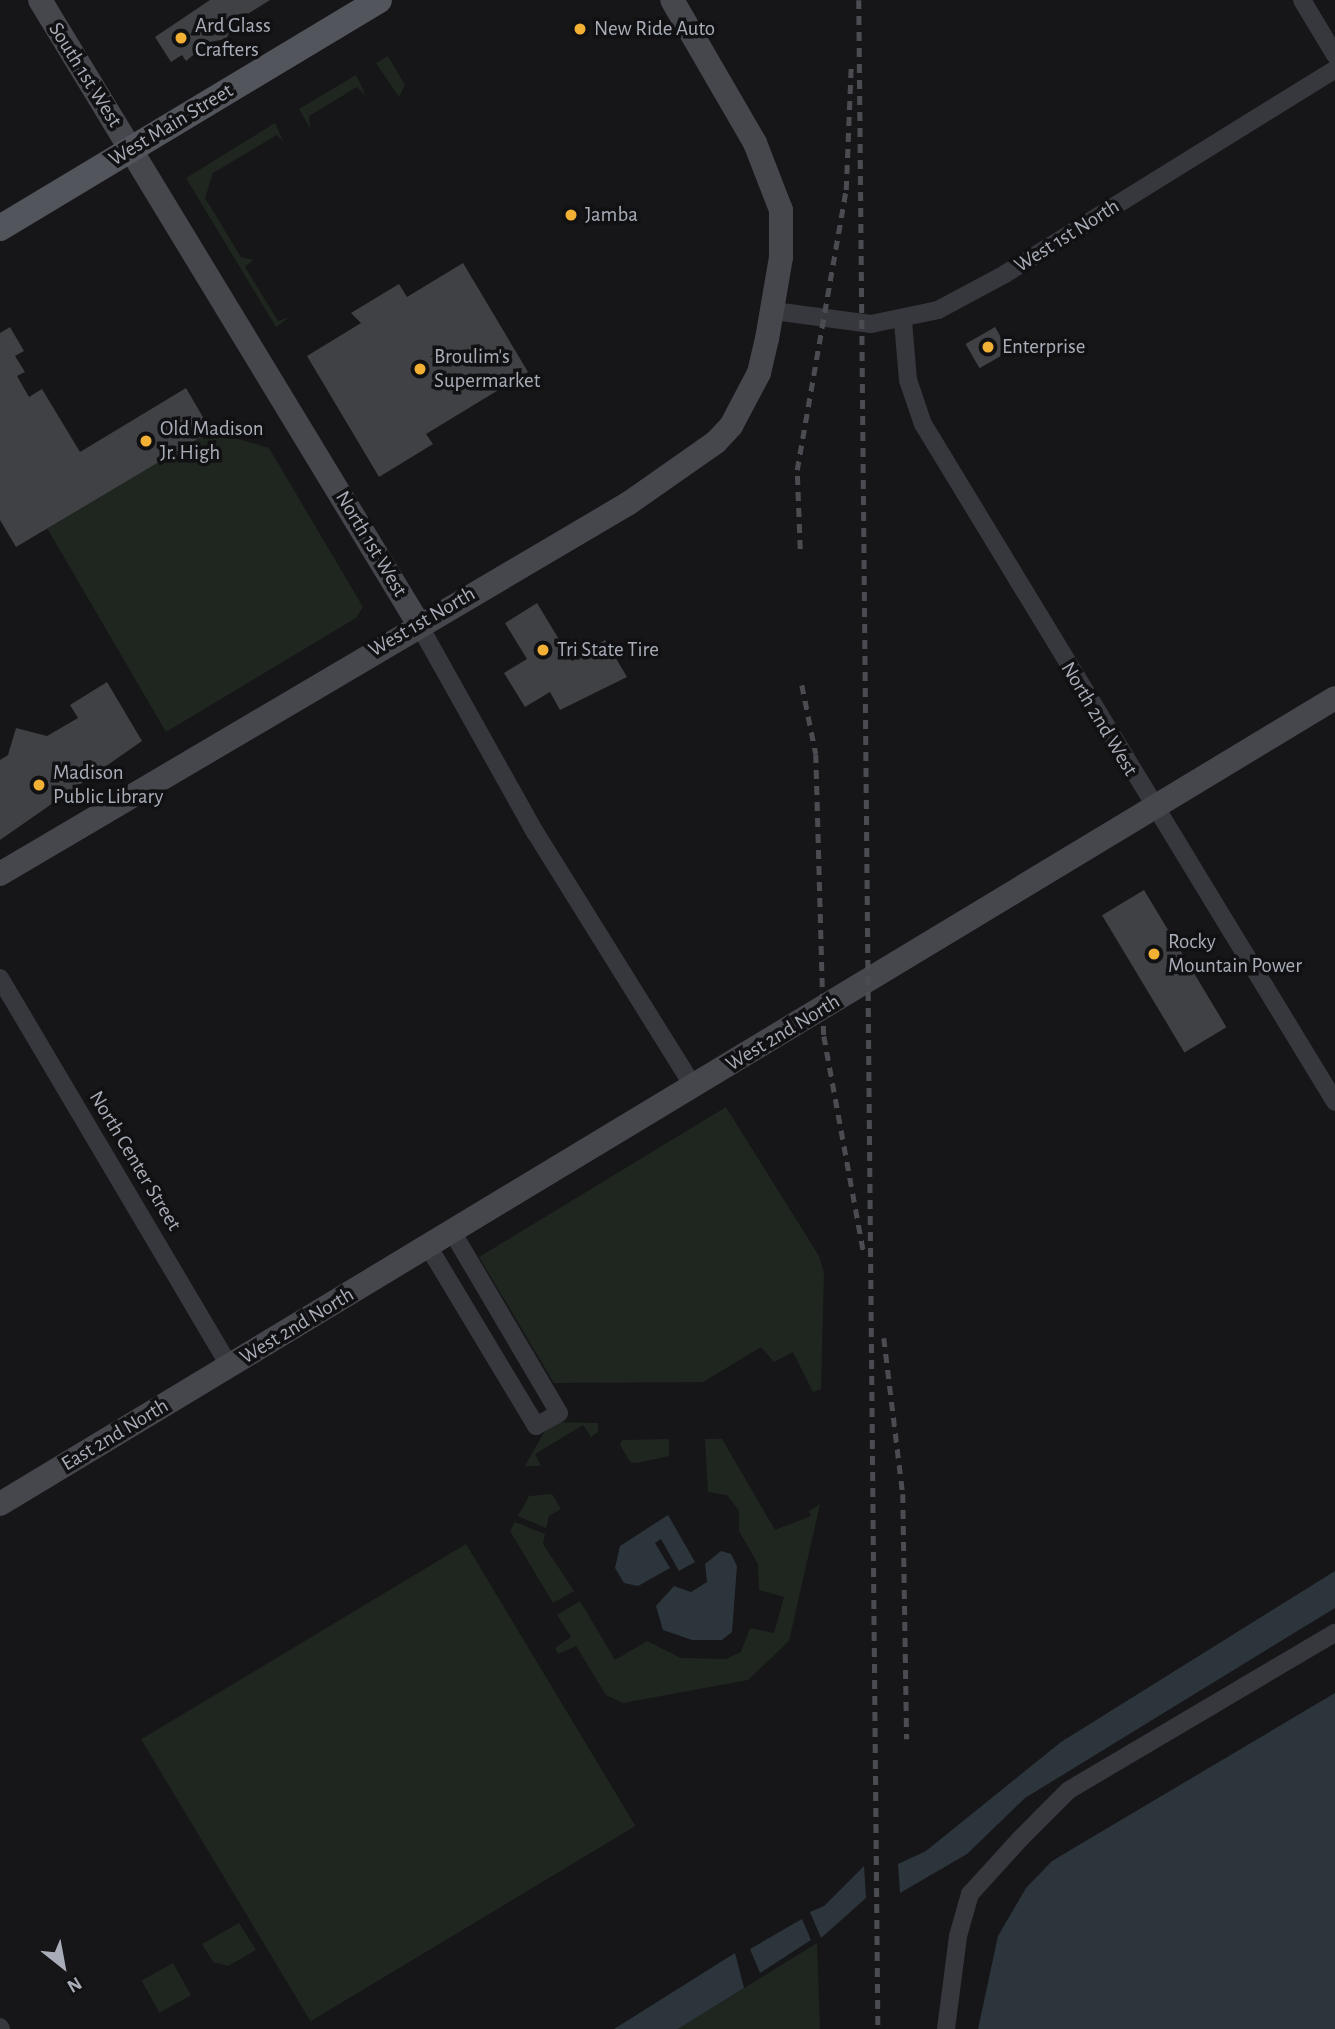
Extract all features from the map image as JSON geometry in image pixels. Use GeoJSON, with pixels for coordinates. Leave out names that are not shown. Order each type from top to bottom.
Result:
{"type":"FeatureCollection","features":[{"type":"Feature","properties":{"kind":"main road","name":"West Main Street"},"geometry":{"type":"LineString","coordinates":[[0,228],[379,0]]}},
{"type":"Feature","properties":{"kind":"street","name":"South 1st West"},"geometry":{"type":"LineString","coordinates":[[40,0],[131,149]]}},
{"type":"Feature","properties":{"kind":"street","name":"West 1st North"},"geometry":{"type":"LineString","coordinates":[[0,874],[418,623],[629,503],[716,442],[752,390],[774,311],[781,210],[755,143],[671,0]]}},
{"type":"Feature","properties":{"kind":"street"},"geometry":{"type":"LineString","coordinates":[[1302,0],[1335,55]]}},
{"type":"Feature","properties":{"kind":"street","name":"West 1st North"},"geometry":{"type":"LineString","coordinates":[[774,311],[862,324],[903,321],[995,280],[1335,69]]}},
{"type":"Feature","properties":{"kind":"street","name":"North 1st West"},"geometry":{"type":"LineString","coordinates":[[131,149],[418,623],[529,822],[693,1086]]}},
{"type":"Feature","properties":{"kind":"street","name":"North 2nd West"},"geometry":{"type":"LineString","coordinates":[[903,321],[908,380],[923,424],[1153,808],[1334,1099]]}},
{"type":"Feature","properties":{"kind":"street","name":"West 2nd North"},"geometry":{"type":"LineString","coordinates":[[230,1367],[1335,698]]}},
{"type":"Feature","properties":{"kind":"street","name":"North Center Street"},"geometry":{"type":"LineString","coordinates":[[0,978],[230,1367]]}},
{"type":"Feature","properties":{"kind":"street"},"geometry":{"type":"LineString","coordinates":[[428,1246],[536,1426],[559,1413],[452,1231]]}},
{"type":"Feature","properties":{"kind":"street","name":"East 2nd North"},"geometry":{"type":"LineString","coordinates":[[0,1504],[230,1367]]}},
{"type":"Feature","properties":{"kind":"street"},"geometry":{"type":"LineString","coordinates":[[946,2029],[958,1936],[970,1894],[1020,1839],[1069,1790],[1335,1633]]}},
{"type":"Feature","properties":{"kind":"shaded area"},"geometry":{"type":"Polygon","coordinates":[[[388,56],[405,85],[399,97],[376,63],[388,56]]]}},
{"type":"Feature","properties":{"kind":"shaded area"},"geometry":{"type":"Polygon","coordinates":[[[356,75],[366,96],[357,87],[309,116],[310,128],[299,109],[356,75]]]}},
{"type":"Feature","properties":{"kind":"shaded area"},"geometry":{"type":"Polygon","coordinates":[[[275,123],[284,143],[277,135],[213,173],[205,198],[241,257],[253,260],[245,267],[278,321],[290,317],[276,327],[186,178],[275,123]]]}},
{"type":"Feature","properties":{"kind":"shaded area"},"geometry":{"type":"Polygon","coordinates":[[[211,431],[269,448],[363,607],[356,618],[166,732],[47,528],[211,431]]]}},
{"type":"Feature","properties":{"kind":"shaded area"},"geometry":{"type":"Polygon","coordinates":[[[726,1107],[819,1256],[824,1273],[821,1389],[813,1392],[793,1352],[774,1362],[761,1347],[703,1382],[554,1383],[479,1257],[726,1107]]]}},
{"type":"Feature","properties":{"kind":"shaded area"},"geometry":{"type":"Polygon","coordinates":[[[557,1422],[598,1423],[598,1432],[591,1437],[583,1425],[535,1454],[541,1466],[525,1466],[547,1427],[557,1422]]]}},
{"type":"Feature","properties":{"kind":"shaded area"},"geometry":{"type":"Polygon","coordinates":[[[669,1439],[669,1456],[637,1463],[630,1462],[620,1445],[622,1440],[669,1439]]]}},
{"type":"Feature","properties":{"kind":"shaded area"},"geometry":{"type":"Polygon","coordinates":[[[705,1439],[722,1439],[775,1530],[811,1516],[809,1511],[820,1504],[789,1641],[748,1680],[623,1703],[606,1695],[576,1646],[558,1654],[555,1648],[571,1637],[557,1615],[580,1601],[615,1660],[647,1641],[681,1658],[726,1659],[741,1652],[750,1628],[774,1633],[784,1597],[759,1590],[758,1564],[739,1531],[739,1511],[727,1495],[708,1492],[705,1439]]]}},
{"type":"Feature","properties":{"kind":"shaded area"},"geometry":{"type":"Polygon","coordinates":[[[552,1494],[561,1509],[549,1516],[546,1528],[518,1516],[529,1496],[552,1494]]]}},
{"type":"Feature","properties":{"kind":"shaded area"},"geometry":{"type":"Polygon","coordinates":[[[668,1515],[695,1562],[679,1571],[661,1539],[655,1543],[670,1568],[638,1586],[624,1583],[615,1568],[620,1546],[668,1515]]]}},
{"type":"Feature","properties":{"kind":"shaded area"},"geometry":{"type":"Polygon","coordinates":[[[515,1522],[545,1534],[543,1544],[574,1591],[553,1603],[510,1531],[515,1522]]]}},
{"type":"Feature","properties":{"kind":"shaded area"},"geometry":{"type":"Polygon","coordinates":[[[466,1544],[635,1826],[311,2021],[141,1739],[466,1544]]]}},
{"type":"Feature","properties":{"kind":"shaded area"},"geometry":{"type":"Polygon","coordinates":[[[721,1551],[731,1554],[737,1566],[732,1632],[722,1640],[692,1640],[663,1630],[656,1606],[674,1586],[691,1592],[707,1582],[705,1564],[721,1551]]]}},
{"type":"Feature","properties":{"kind":"shaded area"},"geometry":{"type":"Polygon","coordinates":[[[1335,1571],[1335,1608],[1025,1798],[967,1854],[900,1893],[898,1864],[926,1851],[1061,1742],[1335,1571]]]}},
{"type":"Feature","properties":{"kind":"shaded area"},"geometry":{"type":"Polygon","coordinates":[[[1335,1693],[1335,2029],[978,2029],[998,1936],[1026,1888],[1052,1861],[1335,1693]]]}},
{"type":"Feature","properties":{"kind":"shaded area"},"geometry":{"type":"Polygon","coordinates":[[[864,1866],[866,1898],[821,1938],[810,1912],[824,1906],[864,1866]]]}},
{"type":"Feature","properties":{"kind":"shaded area"},"geometry":{"type":"Polygon","coordinates":[[[802,1919],[811,1940],[760,1973],[750,1949],[802,1919]]]}},
{"type":"Feature","properties":{"kind":"shaded area"},"geometry":{"type":"Polygon","coordinates":[[[239,1923],[256,1950],[228,1966],[213,1962],[202,1944],[239,1923]]]}},
{"type":"Feature","properties":{"kind":"shaded area"},"geometry":{"type":"Polygon","coordinates":[[[817,1943],[820,2029],[678,2029],[744,1988],[817,1943]]]}},
{"type":"Feature","properties":{"kind":"shaded area"},"geometry":{"type":"Polygon","coordinates":[[[735,1953],[744,1988],[678,2029],[614,2029],[735,1953]]]}},
{"type":"Feature","properties":{"kind":"shaded area"},"geometry":{"type":"Polygon","coordinates":[[[173,1963],[191,1995],[159,2013],[142,1980],[173,1963]]]}},
{"type":"Feature","properties":{"kind":"building"},"geometry":{"type":"Polygon","coordinates":[[[210,0],[270,0],[235,22],[226,39],[209,42],[186,61],[182,55],[171,62],[155,37],[210,0]]]}},
{"type":"Feature","properties":{"kind":"building","name":"Broulim's Supermarket"},"geometry":{"type":"Polygon","coordinates":[[[463,263],[528,372],[426,434],[433,444],[379,477],[307,356],[361,323],[351,313],[399,284],[407,297],[463,263]]]}},
{"type":"Feature","properties":{"kind":"building","name":"Old Madison Jr. High"},"geometry":{"type":"Polygon","coordinates":[[[10,327],[24,351],[15,356],[25,372],[17,376],[29,397],[42,389],[80,452],[186,388],[211,431],[16,547],[0,520],[0,333],[10,327]]]}},
{"type":"Feature","properties":{"kind":"building","name":"Enterprise"},"geometry":{"type":"Polygon","coordinates":[[[995,327],[1009,351],[980,368],[966,344],[995,327]]]}},
{"type":"Feature","properties":{"kind":"building","name":"Tri State Tire"},"geometry":{"type":"Polygon","coordinates":[[[537,603],[572,661],[605,640],[627,677],[560,710],[550,692],[525,707],[504,673],[527,659],[505,623],[537,603]]]}},
{"type":"Feature","properties":{"kind":"building","name":"Madison Public Library"},"geometry":{"type":"Polygon","coordinates":[[[107,682],[142,741],[0,840],[0,760],[8,755],[16,728],[47,736],[78,718],[70,705],[107,682]]]}},
{"type":"Feature","properties":{"kind":"building","name":"Rocky Mountain Power"},"geometry":{"type":"Polygon","coordinates":[[[1144,890],[1226,1027],[1184,1052],[1102,915],[1144,890]]]}},
{"type":"Feature","properties":{"kind":"railway"},"geometry":{"type":"LineString","coordinates":[[859,0],[878,2029]]}},
{"type":"Feature","properties":{"kind":"railway"},"geometry":{"type":"LineString","coordinates":[[800,549],[797,470],[846,190],[851,66]]}},
{"type":"Feature","properties":{"kind":"railway"},"geometry":{"type":"LineString","coordinates":[[802,685],[816,754],[824,1036],[864,1255]]}},
{"type":"Feature","properties":{"kind":"railway"},"geometry":{"type":"LineString","coordinates":[[884,1338],[903,1494],[907,1739]]}},
{"type":"Feature","properties":{"kind":"place","name":"New Ride Auto"},"geometry":{"type":"Point","coordinates":[580,29]}},
{"type":"Feature","properties":{"kind":"place","name":"Ard Glass Crafters"},"geometry":{"type":"Point","coordinates":[181,38]}},
{"type":"Feature","properties":{"kind":"place","name":"Jamba"},"geometry":{"type":"Point","coordinates":[571,215]}},
{"type":"Feature","properties":{"kind":"place","name":"Enterprise"},"geometry":{"type":"Point","coordinates":[988,347]}},
{"type":"Feature","properties":{"kind":"place","name":"Broulim's Supermarket"},"geometry":{"type":"Point","coordinates":[420,369]}},
{"type":"Feature","properties":{"kind":"place","name":"Old Madison Jr. High"},"geometry":{"type":"Point","coordinates":[146,441]}},
{"type":"Feature","properties":{"kind":"place","name":"Tri State Tire"},"geometry":{"type":"Point","coordinates":[543,650]}},
{"type":"Feature","properties":{"kind":"place","name":"Madison Public Library"},"geometry":{"type":"Point","coordinates":[39,785]}},
{"type":"Feature","properties":{"kind":"place","name":"Rocky Mountain Power"},"geometry":{"type":"Point","coordinates":[1154,954]}}]}
